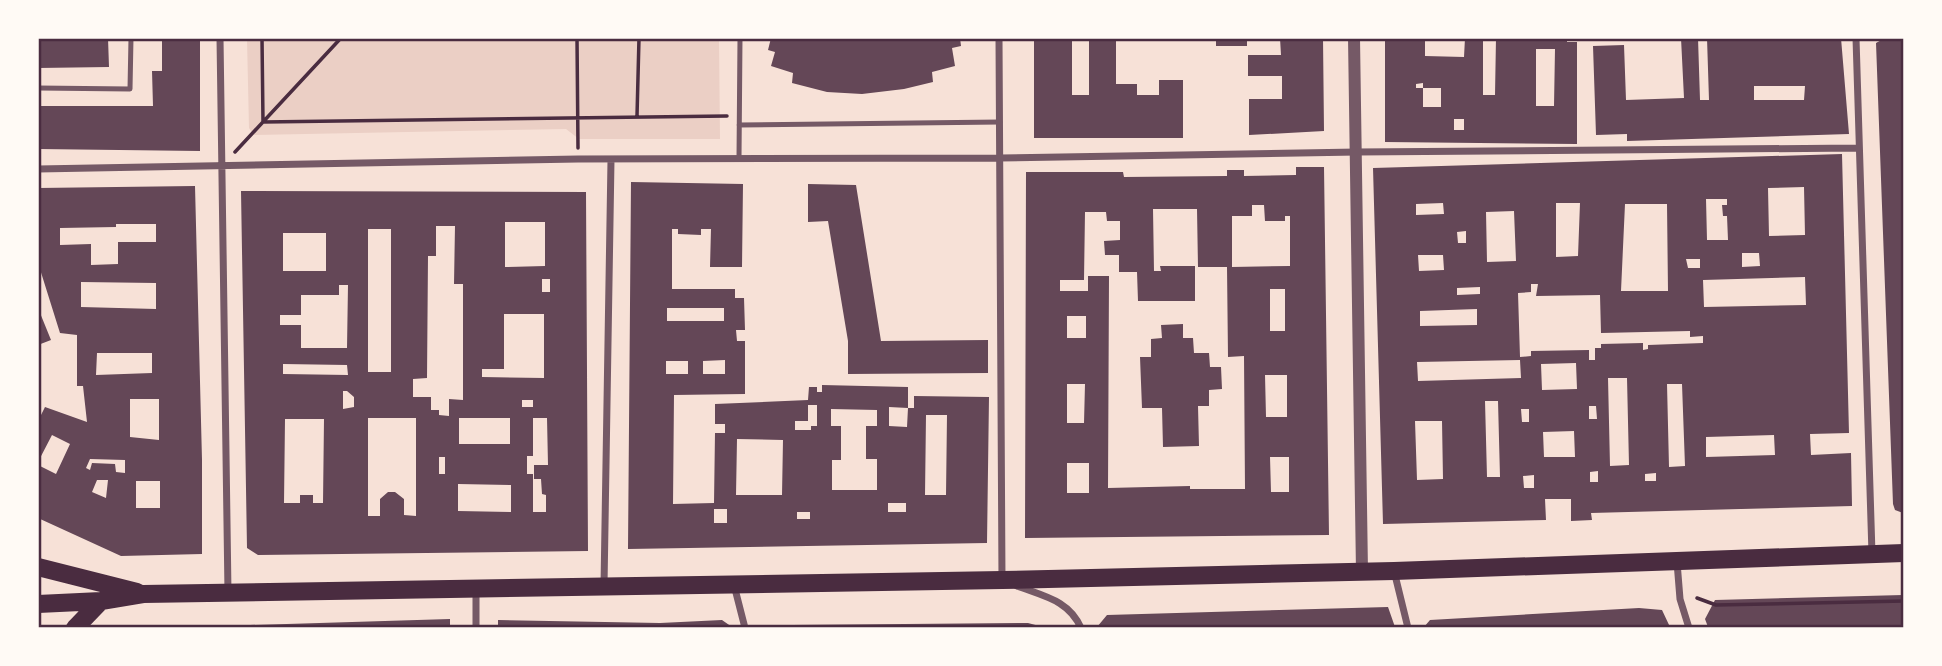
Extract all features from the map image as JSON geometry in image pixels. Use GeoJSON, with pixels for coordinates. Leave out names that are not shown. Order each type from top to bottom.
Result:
{"type":"FeatureCollection","features":[{"type":"Feature","properties":{"kind":"main road"},"geometry":{"type":"LineString","coordinates":[[38,604],[101,601],[144,594],[1362,572],[1903,553]]}},
{"type":"Feature","properties":{"kind":"main road"},"geometry":{"type":"LineString","coordinates":[[38,567],[144,594]]}},
{"type":"Feature","properties":{"kind":"main road"},"geometry":{"type":"LineString","coordinates":[[75,628],[101,601]]}},
{"type":"Feature","properties":{"kind":"street"},"geometry":{"type":"LineString","coordinates":[[220,38],[228,593]]}},
{"type":"Feature","properties":{"kind":"street"},"geometry":{"type":"LineString","coordinates":[[999,38],[1002,580],[1061,603],[1073,612],[1081,628]]}},
{"type":"Feature","properties":{"kind":"street"},"geometry":{"type":"LineString","coordinates":[[1354,38],[1362,572]]}},
{"type":"Feature","properties":{"kind":"street"},"geometry":{"type":"LineString","coordinates":[[1856,38],[1872,555]]}},
{"type":"Feature","properties":{"kind":"street"},"geometry":{"type":"LineString","coordinates":[[38,169],[578,159],[1000,158],[1858,148]]}},
{"type":"Feature","properties":{"kind":"street"},"geometry":{"type":"LineString","coordinates":[[604,587],[611,160]]}},
{"type":"Feature","properties":{"kind":"street"},"geometry":{"type":"LineString","coordinates":[[1677,562],[1680,599],[1689,628]]}},
{"type":"Feature","properties":{"kind":"street"},"geometry":{"type":"LineString","coordinates":[[1394,571],[1408,628]]}},
{"type":"Feature","properties":{"kind":"street"},"geometry":{"type":"LineString","coordinates":[[734,585],[745,628]]}},
{"type":"Feature","properties":{"kind":"street"},"geometry":{"type":"LineString","coordinates":[[476,589],[476,628]]}},
{"type":"Feature","properties":{"kind":"lane"},"geometry":{"type":"LineString","coordinates":[[38,88],[130,89],[131,38]]}},
{"type":"Feature","properties":{"kind":"lane"},"geometry":{"type":"LineString","coordinates":[[739,158],[740,38]]}},
{"type":"Feature","properties":{"kind":"lane"},"geometry":{"type":"LineString","coordinates":[[740,125],[1000,122]]}},
{"type":"Feature","properties":{"kind":"path"},"geometry":{"type":"LineString","coordinates":[[262,38],[263,122]]}},
{"type":"Feature","properties":{"kind":"path"},"geometry":{"type":"LineString","coordinates":[[223,166],[341,38]]}},
{"type":"Feature","properties":{"kind":"path"},"geometry":{"type":"LineString","coordinates":[[577,38],[578,159]]}},
{"type":"Feature","properties":{"kind":"path"},"geometry":{"type":"LineString","coordinates":[[637,116],[639,38]]}},
{"type":"Feature","properties":{"kind":"path"},"geometry":{"type":"LineString","coordinates":[[263,122],[740,116]]}},
{"type":"Feature","properties":{"kind":"path"},"geometry":{"type":"LineString","coordinates":[[1698,598],[1716,605],[1903,601]]}},
{"type":"Feature","properties":{"kind":"shaded area"},"geometry":{"type":"Polygon","coordinates":[[[247,39],[719,39],[720,139],[579,139],[566,129],[254,135],[249,128],[247,39]]]}},
{"type":"Feature","properties":{"kind":"building"},"geometry":{"type":"Polygon","coordinates":[[[38,38],[108,38],[109,67],[38,68],[38,38]]]}},
{"type":"Feature","properties":{"kind":"building"},"geometry":{"type":"Polygon","coordinates":[[[162,38],[200,38],[200,151],[38,149],[38,106],[153,106],[152,71],[162,71],[162,38]]]}},
{"type":"Feature","properties":{"kind":"building"},"geometry":{"type":"Polygon","coordinates":[[[771,38],[960,38],[961,46],[952,48],[955,66],[932,72],[933,82],[862,94],[827,92],[792,83],[793,73],[771,66],[775,52],[768,50],[771,38]]]}},
{"type":"Feature","properties":{"kind":"building"},"geometry":{"type":"Polygon","coordinates":[[[1034,38],[1072,38],[1072,95],[1089,95],[1089,38],[1116,38],[1116,84],[1137,84],[1137,95],[1159,95],[1159,80],[1183,80],[1183,138],[1034,138],[1034,38]]]}},
{"type":"Feature","properties":{"kind":"building"},"geometry":{"type":"Polygon","coordinates":[[[1216,38],[1247,38],[1247,46],[1216,46],[1216,38]]]}},
{"type":"Feature","properties":{"kind":"building"},"geometry":{"type":"Polygon","coordinates":[[[1280,38],[1323,38],[1324,131],[1249,135],[1249,99],[1282,99],[1282,76],[1248,76],[1248,55],[1281,55],[1280,38]]]}},
{"type":"Feature","properties":{"kind":"building"},"geometry":{"type":"Polygon","coordinates":[[[1385,38],[1425,38],[1425,56],[1464,57],[1465,38],[1483,38],[1483,95],[1495,95],[1496,38],[1567,38],[1567,42],[1577,42],[1577,144],[1385,142],[1385,38]],[[1536,49],[1536,106],[1554,106],[1555,49],[1536,49]],[[1423,83],[1416,84],[1416,88],[1423,88],[1423,83]],[[1423,88],[1423,107],[1441,107],[1441,88],[1423,88]],[[1454,119],[1454,130],[1464,130],[1464,119],[1454,119]]]}},
{"type":"Feature","properties":{"kind":"building"},"geometry":{"type":"Polygon","coordinates":[[[1681,38],[1698,38],[1700,100],[1709,100],[1707,38],[1841,38],[1849,134],[1627,141],[1627,134],[1596,135],[1593,46],[1624,45],[1626,100],[1684,98],[1681,38]],[[1754,86],[1754,100],[1804,100],[1805,86],[1754,86]]]}},
{"type":"Feature","properties":{"kind":"building"},"geometry":{"type":"Polygon","coordinates":[[[1885,38],[1903,38],[1903,513],[1895,510],[1893,504],[1876,43],[1885,38]]]}},
{"type":"Feature","properties":{"kind":"building"},"geometry":{"type":"Polygon","coordinates":[[[1842,154],[1849,433],[1810,434],[1811,455],[1851,453],[1852,506],[1591,513],[1592,520],[1571,521],[1571,499],[1545,499],[1546,520],[1383,524],[1373,168],[1842,154]],[[1804,187],[1768,188],[1769,236],[1805,235],[1804,187]],[[1706,199],[1707,240],[1728,240],[1727,216],[1723,216],[1722,205],[1727,205],[1727,199],[1706,199]],[[1443,203],[1416,204],[1416,215],[1444,214],[1443,203]],[[1556,203],[1556,257],[1578,256],[1580,203],[1556,203]],[[1625,204],[1621,291],[1668,291],[1667,204],[1625,204]],[[1514,211],[1486,212],[1487,262],[1516,261],[1514,211]],[[1466,231],[1457,232],[1458,243],[1466,243],[1466,231]],[[1742,253],[1742,267],[1760,266],[1759,253],[1742,253]],[[1418,255],[1419,271],[1444,270],[1443,255],[1418,255]],[[1686,259],[1688,268],[1700,268],[1700,259],[1686,259]],[[1805,277],[1703,280],[1704,307],[1806,305],[1805,277]],[[1531,284],[1531,292],[1518,293],[1520,357],[1531,356],[1531,351],[1589,350],[1589,360],[1595,360],[1595,348],[1601,348],[1601,344],[1643,343],[1643,350],[1648,349],[1648,345],[1703,343],[1703,336],[1690,337],[1690,331],[1601,333],[1600,295],[1536,296],[1538,284],[1531,284]],[[1480,287],[1457,288],[1457,295],[1480,294],[1480,287]],[[1477,309],[1420,311],[1420,326],[1477,325],[1477,309]],[[1520,360],[1417,362],[1418,381],[1521,378],[1520,360]],[[1576,363],[1541,364],[1542,390],[1577,389],[1576,363]],[[1608,378],[1610,466],[1629,465],[1627,378],[1608,378]],[[1667,384],[1669,467],[1685,466],[1682,384],[1667,384]],[[1485,401],[1487,477],[1500,477],[1498,401],[1485,401]],[[1589,406],[1589,419],[1597,419],[1596,406],[1589,406]],[[1521,409],[1522,422],[1529,422],[1529,409],[1521,409]],[[1415,421],[1417,480],[1443,479],[1442,421],[1415,421]],[[1574,431],[1543,432],[1544,457],[1575,457],[1574,431]],[[1774,435],[1706,437],[1706,457],[1775,455],[1774,435]],[[1598,471],[1590,472],[1590,482],[1598,482],[1598,471]],[[1656,473],[1645,474],[1645,481],[1656,481],[1656,473]],[[1534,475],[1523,476],[1524,488],[1534,488],[1534,475]]]}},
{"type":"Feature","properties":{"kind":"building"},"geometry":{"type":"Polygon","coordinates":[[[1296,167],[1324,167],[1329,535],[1025,538],[1026,172],[1123,172],[1124,177],[1227,176],[1227,170],[1244,170],[1244,176],[1296,175],[1296,167]],[[1252,205],[1252,216],[1232,216],[1232,267],[1290,266],[1290,216],[1285,216],[1285,221],[1265,221],[1264,205],[1252,205]],[[1153,209],[1154,271],[1161,271],[1160,266],[1195,266],[1195,301],[1138,301],[1137,272],[1119,272],[1119,255],[1105,255],[1104,241],[1120,240],[1120,221],[1107,221],[1106,212],[1085,212],[1084,280],[1060,280],[1060,291],[1088,291],[1088,276],[1109,276],[1108,488],[1190,486],[1190,489],[1245,489],[1244,356],[1228,357],[1227,267],[1198,267],[1197,209],[1153,209]],[[1270,289],[1270,331],[1285,331],[1285,289],[1270,289]],[[1067,316],[1067,338],[1086,338],[1086,316],[1067,316]],[[1265,375],[1266,417],[1287,417],[1287,375],[1265,375]],[[1067,384],[1067,423],[1084,423],[1085,384],[1067,384]],[[1270,457],[1271,492],[1289,492],[1289,457],[1270,457]],[[1067,463],[1067,493],[1089,493],[1089,463],[1067,463]]]}},
{"type":"Feature","properties":{"kind":"building"},"geometry":{"type":"Polygon","coordinates":[[[631,182],[743,184],[742,267],[710,267],[711,229],[701,229],[701,235],[678,234],[678,229],[672,229],[672,289],[735,289],[735,298],[744,298],[745,330],[736,330],[737,341],[745,341],[745,394],[674,395],[673,504],[714,503],[715,433],[725,433],[725,424],[715,424],[715,404],[808,400],[809,387],[817,387],[817,392],[822,392],[822,385],[908,387],[908,408],[914,408],[914,396],[989,397],[987,543],[628,549],[631,182]],[[667,308],[667,321],[724,321],[724,308],[667,308]],[[725,360],[703,361],[703,374],[725,374],[725,360]],[[666,361],[666,374],[688,374],[688,361],[666,361]],[[808,405],[808,421],[795,421],[795,430],[811,430],[811,426],[817,426],[817,405],[808,405]],[[889,407],[889,426],[907,427],[908,408],[889,407]],[[831,409],[831,426],[841,426],[841,460],[832,460],[832,490],[877,490],[877,459],[866,459],[866,426],[877,426],[877,410],[831,409]],[[926,415],[925,495],[946,495],[947,415],[926,415]],[[737,439],[736,495],[782,495],[783,440],[737,439]],[[888,503],[888,512],[906,512],[906,503],[888,503]],[[714,509],[714,523],[727,523],[727,509],[714,509]],[[797,512],[797,519],[810,519],[810,512],[797,512]]]}},
{"type":"Feature","properties":{"kind":"building"},"geometry":{"type":"Polygon","coordinates":[[[808,184],[856,185],[881,341],[988,340],[988,373],[848,374],[848,341],[828,221],[808,222],[808,184]]]}},
{"type":"Feature","properties":{"kind":"building"},"geometry":{"type":"Polygon","coordinates":[[[195,186],[202,554],[121,556],[38,518],[38,465],[56,474],[70,444],[52,435],[38,462],[38,421],[45,407],[87,422],[83,386],[77,386],[77,335],[60,333],[39,266],[41,262],[38,264],[38,188],[195,186]],[[116,224],[116,227],[60,228],[60,245],[91,244],[91,265],[118,264],[118,242],[156,242],[156,224],[116,224]],[[81,282],[81,307],[156,309],[156,283],[81,282]],[[97,353],[96,375],[152,373],[152,353],[97,353]],[[130,399],[130,437],[159,440],[159,399],[130,399]],[[90,459],[86,468],[90,470],[92,463],[115,464],[116,472],[125,473],[125,460],[90,459]],[[97,480],[92,492],[106,498],[108,480],[97,480]],[[136,481],[136,508],[160,508],[160,481],[136,481]]]}},
{"type":"Feature","properties":{"kind":"building"},"geometry":{"type":"Polygon","coordinates":[[[241,191],[586,192],[588,551],[258,555],[247,548],[241,191]],[[505,222],[505,267],[545,266],[545,222],[505,222]],[[436,226],[436,256],[428,256],[427,378],[413,379],[413,397],[431,397],[431,410],[439,410],[439,415],[449,416],[449,399],[463,400],[463,284],[454,284],[455,226],[436,226]],[[368,229],[368,372],[391,372],[391,229],[368,229]],[[283,233],[283,271],[326,271],[326,233],[283,233]],[[542,279],[542,292],[550,292],[550,279],[542,279]],[[339,285],[339,295],[301,295],[301,315],[280,315],[280,325],[301,325],[301,348],[347,348],[348,285],[339,285]],[[504,314],[504,369],[482,369],[482,377],[544,378],[544,314],[504,314]],[[283,364],[283,374],[348,375],[347,365],[283,364]],[[343,391],[343,409],[354,407],[354,397],[343,391]],[[522,400],[522,407],[533,407],[533,400],[522,400]],[[368,418],[368,516],[380,516],[380,499],[388,492],[395,492],[404,499],[404,515],[416,516],[416,418],[368,418]],[[459,418],[459,444],[510,444],[510,418],[459,418]],[[533,418],[533,456],[527,456],[527,474],[533,474],[533,512],[546,512],[546,495],[542,494],[541,479],[534,479],[534,465],[548,465],[547,418],[533,418]],[[285,419],[284,503],[300,503],[300,495],[313,495],[313,503],[323,503],[324,419],[285,419]],[[439,457],[439,474],[445,474],[445,457],[439,457]],[[458,484],[458,511],[511,512],[511,485],[458,484]]]}},
{"type":"Feature","properties":{"kind":"building"},"geometry":{"type":"Polygon","coordinates":[[[38,308],[51,340],[38,345],[38,308]]]}},
{"type":"Feature","properties":{"kind":"building"},"geometry":{"type":"Polygon","coordinates":[[[1183,324],[1183,338],[1193,338],[1194,353],[1209,353],[1210,367],[1221,367],[1222,389],[1209,390],[1209,406],[1198,406],[1199,446],[1163,447],[1162,408],[1142,408],[1140,357],[1151,357],[1151,339],[1162,338],[1161,325],[1183,324]]]}},
{"type":"Feature","properties":{"kind":"building"},"geometry":{"type":"Polygon","coordinates":[[[1903,595],[1903,627],[1708,627],[1705,619],[1715,600],[1903,595]]]}},
{"type":"Feature","properties":{"kind":"building"},"geometry":{"type":"Polygon","coordinates":[[[1388,607],[1395,627],[1097,627],[1107,615],[1388,607]]]}},
{"type":"Feature","properties":{"kind":"building"},"geometry":{"type":"Polygon","coordinates":[[[1639,608],[1662,610],[1670,627],[1424,627],[1430,620],[1639,608]]]}},
{"type":"Feature","properties":{"kind":"building"},"geometry":{"type":"Polygon","coordinates":[[[450,619],[450,627],[250,627],[250,625],[450,619]]]}},
{"type":"Feature","properties":{"kind":"building"},"geometry":{"type":"Polygon","coordinates":[[[498,620],[660,623],[722,620],[732,627],[498,627],[498,620]]]}},
{"type":"Feature","properties":{"kind":"building"},"geometry":{"type":"Polygon","coordinates":[[[1028,623],[1043,627],[792,627],[792,625],[1028,623]]]}}]}
